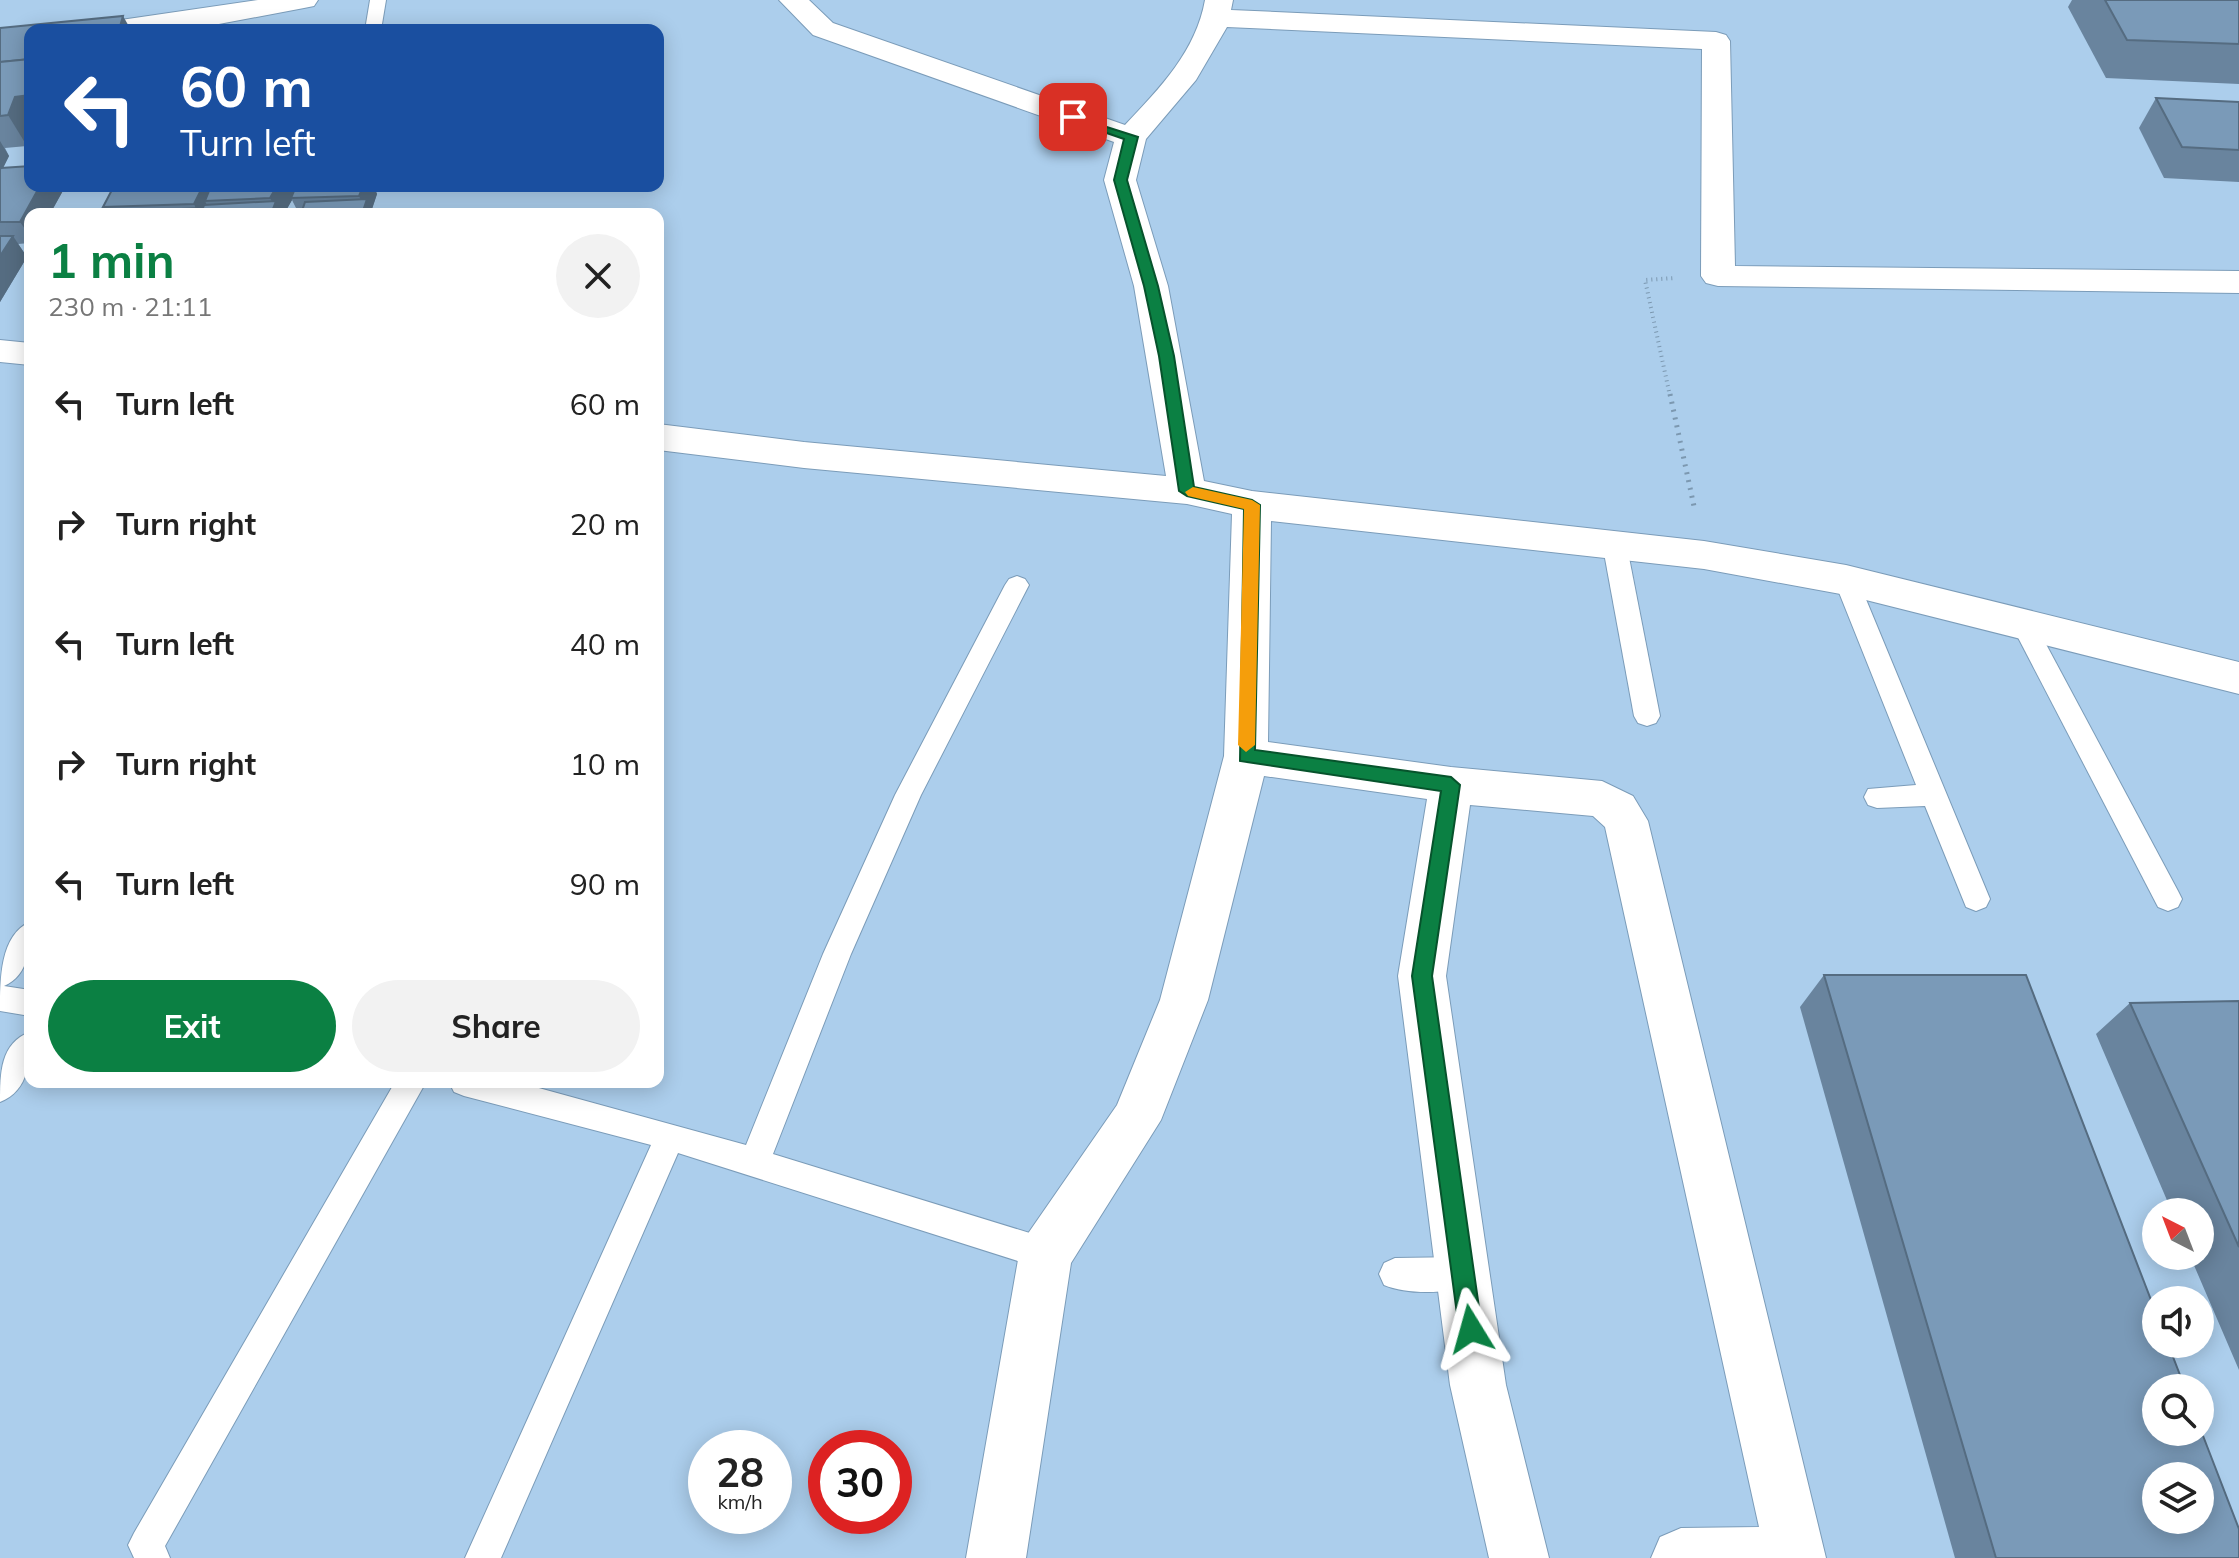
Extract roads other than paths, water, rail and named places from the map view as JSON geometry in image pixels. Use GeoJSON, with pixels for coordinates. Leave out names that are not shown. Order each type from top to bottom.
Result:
{"type":"FeatureCollection","features":[{"type":"Feature","properties":{"kind":"street"},"geometry":{"type":"LineString","coordinates":[[152,24],[304,0]]}},
{"type":"Feature","properties":{"kind":"street"},"geometry":{"type":"LineString","coordinates":[[793,0],[823,29],[1131,137]]}},
{"type":"Feature","properties":{"kind":"street"},"geometry":{"type":"LineString","coordinates":[[1187,491],[1166,356],[1151,286],[1120,180],[1131,137],[1177,85],[1219,9],[1716,41],[1718,276],[2239,282]]}},
{"type":"Feature","properties":{"kind":"street"},"geometry":{"type":"LineString","coordinates":[[664,438],[804,455],[1187,491],[1252,505],[1614,542],[1704,555],[1846,580],[2239,678]]}},
{"type":"Feature","properties":{"kind":"street"},"geometry":{"type":"LineString","coordinates":[[996,1558],[1046,1254],[1136,1120],[1147,1093],[1184,1000],[1246,756],[1252,505]]}},
{"type":"Feature","properties":{"kind":"street"},"geometry":{"type":"LineString","coordinates":[[1246,756],[1451,785],[1602,799],[1617,809],[1626,821],[1796,1558],[1681,1558]]}},
{"type":"Feature","properties":{"kind":"street"},"geometry":{"type":"LineString","coordinates":[[1451,785],[1422,976],[1478,1385],[1519,1558]]}},
{"type":"Feature","properties":{"kind":"lane"},"geometry":{"type":"LineString","coordinates":[[374,24],[378,0]]}},
{"type":"Feature","properties":{"kind":"lane"},"geometry":{"type":"LineString","coordinates":[[1614,542],[1647,716]]}},
{"type":"Feature","properties":{"kind":"lane"},"geometry":{"type":"LineString","coordinates":[[1846,580],[1976,899]]}},
{"type":"Feature","properties":{"kind":"lane"},"geometry":{"type":"LineString","coordinates":[[755,1162],[837,954],[908,795],[1017,585]]}},
{"type":"Feature","properties":{"kind":"lane"},"geometry":{"type":"LineString","coordinates":[[2023,624],[2168,899]]}},
{"type":"Feature","properties":{"kind":"lane"},"geometry":{"type":"LineString","coordinates":[[1877,797],[1934,795]]}},
{"type":"Feature","properties":{"kind":"lane"},"geometry":{"type":"LineString","coordinates":[[0,975],[24,942]]}},
{"type":"Feature","properties":{"kind":"lane"},"geometry":{"type":"LineString","coordinates":[[0,998],[24,1002]]}},
{"type":"Feature","properties":{"kind":"lane"},"geometry":{"type":"LineString","coordinates":[[0,1088],[24,1054]]}},
{"type":"Feature","properties":{"kind":"lane"},"geometry":{"type":"LineString","coordinates":[[152,1558],[146,1545],[408,1088]]}},
{"type":"Feature","properties":{"kind":"lane"},"geometry":{"type":"LineString","coordinates":[[487,1088],[670,1136],[1046,1254]]}},
{"type":"Feature","properties":{"kind":"lane"},"geometry":{"type":"LineString","coordinates":[[483,1558],[670,1136]]}},
{"type":"Feature","properties":{"kind":"lane"},"geometry":{"type":"LineString","coordinates":[[1395,1274],[1463,1273]]}}]}
